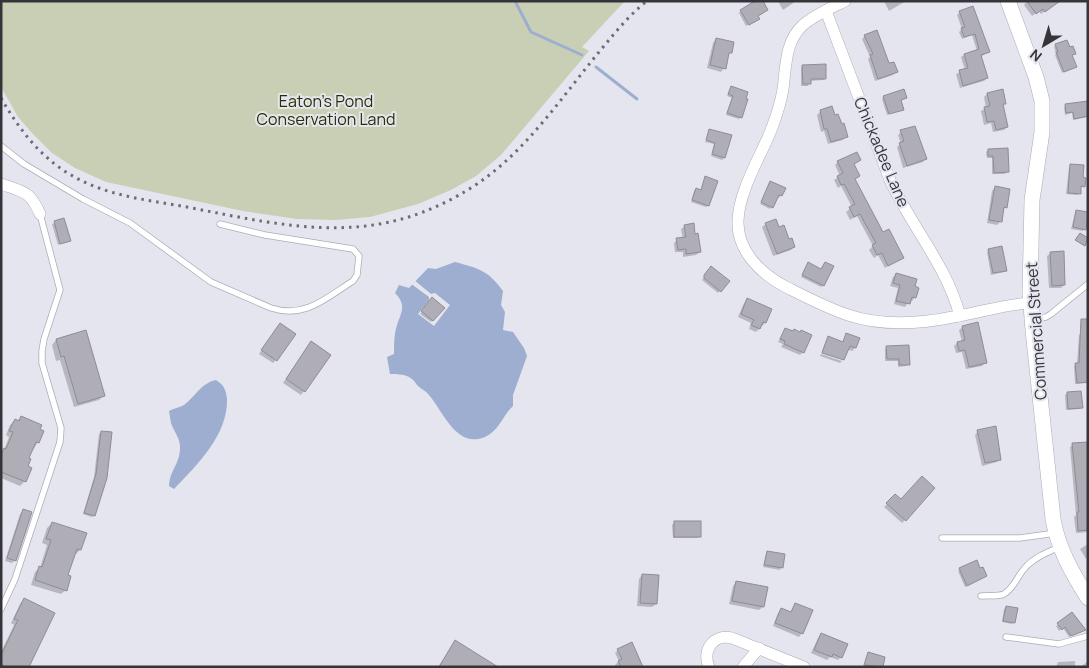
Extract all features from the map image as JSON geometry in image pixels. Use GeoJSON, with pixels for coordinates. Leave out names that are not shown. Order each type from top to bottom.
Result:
{"type":"FeatureCollection","features":[{"type":"Feature","properties":{"kind":"main road","name":"Commercial Street"},"geometry":{"type":"LineString","coordinates":[[1008,1],[1036,77],[1042,108],[1042,132],[1032,200],[1031,303],[1058,540],[1088,598]]}},
{"type":"Feature","properties":{"kind":"street"},"geometry":{"type":"LineString","coordinates":[[845,1],[802,26],[789,46],[777,114],[745,190],[739,210],[738,228],[743,245],[753,262],[769,277],[834,310],[864,319],[924,322],[1031,303]]}},
{"type":"Feature","properties":{"kind":"street","name":"Chickadee Lane"},"geometry":{"type":"LineString","coordinates":[[826,11],[893,187],[931,251],[952,292],[960,316]]}},
{"type":"Feature","properties":{"kind":"street"},"geometry":{"type":"LineString","coordinates":[[1,184],[28,194],[34,200],[40,214]]}},
{"type":"Feature","properties":{"kind":"street"},"geometry":{"type":"LineString","coordinates":[[709,667],[706,655],[710,644],[721,638],[732,638],[804,667]]}},
{"type":"Feature","properties":{"kind":"street"},"geometry":{"type":"LineString","coordinates":[[743,667],[759,648]]}},
{"type":"Feature","properties":{"kind":"lane"},"geometry":{"type":"LineString","coordinates":[[1,146],[24,164],[83,199],[130,223],[211,282],[279,310],[297,311],[310,308],[353,281],[357,274],[359,256],[353,249],[265,235],[220,224]]}},
{"type":"Feature","properties":{"kind":"lane"},"geometry":{"type":"LineString","coordinates":[[1,609],[15,579],[60,442],[61,428],[42,363],[44,339],[60,290],[40,214]]}},
{"type":"Feature","properties":{"kind":"lane"},"geometry":{"type":"LineString","coordinates":[[1032,320],[1051,314],[1088,284]]}},
{"type":"Feature","properties":{"kind":"lane"},"geometry":{"type":"LineString","coordinates":[[942,538],[1058,540]]}},
{"type":"Feature","properties":{"kind":"lane"},"geometry":{"type":"LineString","coordinates":[[981,596],[1005,593],[1015,584],[1030,563],[1044,554],[1058,540]]}},
{"type":"Feature","properties":{"kind":"lane"},"geometry":{"type":"LineString","coordinates":[[1006,637],[1059,644],[1088,636]]}},
{"type":"Feature","properties":{"kind":"green space","name":"Eaton's Pond Conservation Land"},"geometry":{"type":"Polygon","coordinates":[[[1,1],[625,1],[582,47],[589,51],[501,155],[476,176],[451,190],[418,204],[370,217],[335,220],[297,219],[243,211],[106,182],[75,168],[52,153],[18,117],[1,87],[1,1]]]}},
{"type":"Feature","properties":{"kind":"water"},"geometry":{"type":"Polygon","coordinates":[[[455,262],[482,271],[498,284],[503,291],[501,305],[505,312],[503,330],[513,332],[527,356],[513,395],[513,406],[494,431],[485,437],[475,439],[466,438],[458,433],[429,395],[412,379],[407,376],[390,374],[387,357],[394,354],[396,328],[402,308],[402,303],[395,293],[399,285],[409,288],[428,268],[436,269],[455,262]]]}},
{"type":"Feature","properties":{"kind":"water"},"geometry":{"type":"Polygon","coordinates":[[[216,380],[223,386],[227,396],[226,412],[222,425],[210,448],[174,489],[169,486],[169,481],[180,454],[180,445],[171,423],[169,411],[184,405],[202,387],[216,380]]]}},
{"type":"Feature","properties":{"kind":"pier"},"geometry":{"type":"Polygon","coordinates":[[[413,279],[431,294],[435,293],[450,305],[434,326],[418,314],[429,300],[429,297],[410,283],[413,279]]]}},
{"type":"Feature","properties":{"kind":"building"},"geometry":{"type":"Polygon","coordinates":[[[755,1],[763,1],[768,10],[758,16],[760,19],[749,25],[740,10],[755,1]]]}},
{"type":"Feature","properties":{"kind":"building"},"geometry":{"type":"Polygon","coordinates":[[[1027,1],[1060,1],[1045,12],[1043,9],[1036,14],[1027,1]]]}},
{"type":"Feature","properties":{"kind":"building"},"geometry":{"type":"Polygon","coordinates":[[[973,6],[990,52],[981,55],[988,78],[963,86],[959,70],[968,68],[964,54],[979,49],[975,34],[964,37],[961,28],[965,27],[959,11],[973,6]]]}},
{"type":"Feature","properties":{"kind":"building"},"geometry":{"type":"Polygon","coordinates":[[[877,30],[889,63],[894,62],[898,72],[878,79],[870,55],[873,54],[864,35],[877,30]]]}},
{"type":"Feature","properties":{"kind":"building"},"geometry":{"type":"Polygon","coordinates":[[[716,38],[734,42],[732,53],[729,53],[726,69],[710,65],[716,38]]]}},
{"type":"Feature","properties":{"kind":"building"},"geometry":{"type":"Polygon","coordinates":[[[1067,40],[1070,47],[1073,46],[1076,54],[1072,55],[1077,67],[1064,72],[1055,44],[1067,40]]]}},
{"type":"Feature","properties":{"kind":"building"},"geometry":{"type":"Polygon","coordinates":[[[826,64],[826,79],[811,79],[811,84],[803,84],[802,65],[826,64]]]}},
{"type":"Feature","properties":{"kind":"building"},"geometry":{"type":"Polygon","coordinates":[[[731,86],[748,92],[746,99],[748,99],[742,118],[727,113],[733,96],[728,94],[731,86]]]}},
{"type":"Feature","properties":{"kind":"building"},"geometry":{"type":"Polygon","coordinates":[[[904,89],[907,98],[901,100],[904,110],[889,114],[883,96],[904,89]]]}},
{"type":"Feature","properties":{"kind":"building"},"geometry":{"type":"Polygon","coordinates":[[[1003,89],[1006,104],[1003,104],[1008,127],[996,130],[994,121],[987,122],[984,107],[990,106],[987,93],[1003,89]]]}},
{"type":"Feature","properties":{"kind":"building"},"geometry":{"type":"Polygon","coordinates":[[[1088,101],[1088,116],[1074,119],[1073,112],[1066,113],[1065,104],[1088,101]]]}},
{"type":"Feature","properties":{"kind":"building"},"geometry":{"type":"Polygon","coordinates":[[[832,106],[835,115],[838,114],[842,124],[844,123],[848,137],[831,142],[827,129],[824,129],[820,110],[832,106]]]}},
{"type":"Feature","properties":{"kind":"building"},"geometry":{"type":"Polygon","coordinates":[[[915,126],[927,159],[907,166],[899,143],[904,141],[900,130],[915,126]]]}},
{"type":"Feature","properties":{"kind":"building"},"geometry":{"type":"Polygon","coordinates":[[[709,129],[732,135],[725,158],[712,154],[715,143],[706,140],[709,129]]]}},
{"type":"Feature","properties":{"kind":"building"},"geometry":{"type":"Polygon","coordinates":[[[1008,148],[1009,172],[994,173],[993,156],[988,156],[988,149],[1008,148]]]}},
{"type":"Feature","properties":{"kind":"building"},"geometry":{"type":"Polygon","coordinates":[[[857,152],[861,160],[854,164],[860,176],[855,179],[883,232],[889,229],[904,258],[888,266],[882,253],[877,255],[872,245],[876,243],[860,214],[854,217],[849,207],[855,204],[844,184],[841,185],[837,176],[843,173],[837,161],[857,152]]]}},
{"type":"Feature","properties":{"kind":"building"},"geometry":{"type":"Polygon","coordinates":[[[1070,164],[1084,165],[1083,177],[1086,178],[1085,187],[1081,186],[1081,194],[1068,193],[1070,164]]]}},
{"type":"Feature","properties":{"kind":"building"},"geometry":{"type":"Polygon","coordinates":[[[705,176],[718,181],[709,206],[692,200],[696,188],[701,190],[705,176]]]}},
{"type":"Feature","properties":{"kind":"building"},"geometry":{"type":"Polygon","coordinates":[[[770,181],[786,188],[782,196],[779,195],[773,208],[761,202],[770,181]]]}},
{"type":"Feature","properties":{"kind":"building"},"geometry":{"type":"Polygon","coordinates":[[[995,186],[1010,189],[1007,208],[1004,207],[1002,222],[989,220],[995,186]]]}},
{"type":"Feature","properties":{"kind":"building"},"geometry":{"type":"Polygon","coordinates":[[[1076,210],[1088,212],[1086,230],[1073,227],[1076,210]]]}},
{"type":"Feature","properties":{"kind":"building"},"geometry":{"type":"Polygon","coordinates":[[[64,218],[71,241],[60,244],[54,221],[64,218]]]}},
{"type":"Feature","properties":{"kind":"building"},"geometry":{"type":"Polygon","coordinates":[[[776,219],[779,227],[784,225],[789,239],[792,238],[795,247],[777,254],[765,223],[776,219]]]}},
{"type":"Feature","properties":{"kind":"building"},"geometry":{"type":"Polygon","coordinates":[[[694,223],[695,234],[698,233],[701,252],[686,254],[686,249],[678,250],[676,238],[686,237],[684,225],[694,223]]]}},
{"type":"Feature","properties":{"kind":"building"},"geometry":{"type":"Polygon","coordinates":[[[1080,233],[1088,238],[1085,246],[1075,240],[1080,233]]]}},
{"type":"Feature","properties":{"kind":"building"},"geometry":{"type":"Polygon","coordinates":[[[1002,246],[1007,271],[993,273],[988,249],[1002,246]]]}},
{"type":"Feature","properties":{"kind":"building"},"geometry":{"type":"Polygon","coordinates":[[[1064,251],[1065,285],[1052,286],[1050,252],[1064,251]]]}},
{"type":"Feature","properties":{"kind":"building"},"geometry":{"type":"Polygon","coordinates":[[[808,262],[821,269],[825,262],[834,266],[824,286],[802,275],[808,262]]]}},
{"type":"Feature","properties":{"kind":"building"},"geometry":{"type":"Polygon","coordinates":[[[711,266],[730,281],[721,292],[704,278],[704,275],[711,266]]]}},
{"type":"Feature","properties":{"kind":"building"},"geometry":{"type":"Polygon","coordinates":[[[896,273],[917,279],[915,286],[919,288],[916,298],[912,297],[910,304],[896,301],[900,285],[893,283],[896,273]]]}},
{"type":"Feature","properties":{"kind":"building"},"geometry":{"type":"Polygon","coordinates":[[[432,297],[445,308],[433,321],[421,311],[432,297]]]}},
{"type":"Feature","properties":{"kind":"building"},"geometry":{"type":"Polygon","coordinates":[[[747,298],[772,309],[766,323],[763,322],[760,329],[751,325],[754,320],[741,314],[747,298]]]}},
{"type":"Feature","properties":{"kind":"building"},"geometry":{"type":"Polygon","coordinates":[[[1081,319],[1088,319],[1088,382],[1077,383],[1075,363],[1079,363],[1081,319]]]}},
{"type":"Feature","properties":{"kind":"building"},"geometry":{"type":"Polygon","coordinates":[[[978,322],[987,363],[969,367],[965,350],[959,351],[957,342],[965,340],[962,326],[978,322]]]}},
{"type":"Feature","properties":{"kind":"building"},"geometry":{"type":"Polygon","coordinates":[[[280,323],[296,334],[277,361],[261,350],[280,323]]]}},
{"type":"Feature","properties":{"kind":"building"},"geometry":{"type":"Polygon","coordinates":[[[785,328],[800,332],[801,330],[812,335],[804,353],[784,344],[785,341],[780,339],[785,328]]]}},
{"type":"Feature","properties":{"kind":"building"},"geometry":{"type":"Polygon","coordinates":[[[86,330],[105,396],[78,404],[64,356],[61,357],[56,339],[86,330]]]}},
{"type":"Feature","properties":{"kind":"building"},"geometry":{"type":"Polygon","coordinates":[[[846,333],[860,338],[856,348],[850,346],[844,360],[822,353],[828,336],[843,342],[846,333]]]}},
{"type":"Feature","properties":{"kind":"building"},"geometry":{"type":"Polygon","coordinates":[[[311,341],[331,355],[305,392],[286,379],[311,341]]]}},
{"type":"Feature","properties":{"kind":"building"},"geometry":{"type":"Polygon","coordinates":[[[909,345],[910,365],[899,365],[899,359],[887,359],[886,346],[909,345]]]}},
{"type":"Feature","properties":{"kind":"building"},"geometry":{"type":"Polygon","coordinates":[[[1081,391],[1083,408],[1068,409],[1067,392],[1081,391]]]}},
{"type":"Feature","properties":{"kind":"building"},"geometry":{"type":"Polygon","coordinates":[[[21,416],[42,425],[40,429],[44,431],[39,443],[36,442],[29,458],[31,459],[28,466],[32,468],[26,482],[1,472],[1,455],[4,448],[6,449],[13,432],[9,431],[15,419],[19,421],[21,416]]]}},
{"type":"Feature","properties":{"kind":"building"},"geometry":{"type":"Polygon","coordinates":[[[996,426],[1001,460],[985,463],[977,430],[996,426]]]}},
{"type":"Feature","properties":{"kind":"building"},"geometry":{"type":"Polygon","coordinates":[[[101,431],[112,432],[107,478],[95,516],[84,513],[96,474],[101,431]]]}},
{"type":"Feature","properties":{"kind":"building"},"geometry":{"type":"Polygon","coordinates":[[[1088,442],[1088,530],[1078,531],[1077,512],[1079,512],[1072,443],[1088,442]]]}},
{"type":"Feature","properties":{"kind":"building"},"geometry":{"type":"Polygon","coordinates":[[[922,476],[935,488],[906,521],[886,503],[895,494],[901,499],[922,476]]]}},
{"type":"Feature","properties":{"kind":"building"},"geometry":{"type":"Polygon","coordinates":[[[23,509],[32,512],[16,561],[7,558],[23,509]]]}},
{"type":"Feature","properties":{"kind":"building"},"geometry":{"type":"Polygon","coordinates":[[[674,521],[701,521],[701,537],[674,537],[674,521]]]}},
{"type":"Feature","properties":{"kind":"building"},"geometry":{"type":"Polygon","coordinates":[[[52,522],[87,533],[81,550],[77,549],[68,575],[71,576],[67,591],[35,580],[39,566],[42,567],[51,540],[46,539],[52,522]]]}},
{"type":"Feature","properties":{"kind":"building"},"geometry":{"type":"Polygon","coordinates":[[[767,551],[785,554],[783,568],[764,565],[767,551]]]}},
{"type":"Feature","properties":{"kind":"building"},"geometry":{"type":"Polygon","coordinates":[[[977,560],[980,568],[983,567],[987,576],[967,586],[959,568],[977,560]]]}},
{"type":"Feature","properties":{"kind":"building"},"geometry":{"type":"Polygon","coordinates":[[[642,574],[659,575],[657,604],[640,603],[642,574]]]}},
{"type":"Feature","properties":{"kind":"building"},"geometry":{"type":"Polygon","coordinates":[[[736,581],[768,587],[764,607],[732,601],[736,581]]]}},
{"type":"Feature","properties":{"kind":"building"},"geometry":{"type":"Polygon","coordinates":[[[24,598],[55,613],[29,667],[7,667],[1,664],[1,655],[18,620],[14,619],[24,598]]]}},
{"type":"Feature","properties":{"kind":"building"},"geometry":{"type":"Polygon","coordinates":[[[795,603],[813,610],[803,634],[775,623],[781,608],[791,612],[795,603]]]}},
{"type":"Feature","properties":{"kind":"building"},"geometry":{"type":"Polygon","coordinates":[[[1006,606],[1018,608],[1015,623],[1003,621],[1006,606]]]}},
{"type":"Feature","properties":{"kind":"building"},"geometry":{"type":"Polygon","coordinates":[[[1072,612],[1086,630],[1071,636],[1065,627],[1062,630],[1057,623],[1072,612]]]}},
{"type":"Feature","properties":{"kind":"building"},"geometry":{"type":"Polygon","coordinates":[[[821,633],[848,644],[842,658],[833,654],[832,657],[814,650],[821,633]]]}},
{"type":"Feature","properties":{"kind":"building"},"geometry":{"type":"Polygon","coordinates":[[[455,640],[498,667],[439,667],[455,640]]]}},
{"type":"Feature","properties":{"kind":"building"},"geometry":{"type":"Polygon","coordinates":[[[632,642],[643,667],[621,667],[618,661],[622,659],[617,649],[632,642]]]}},
{"type":"Feature","properties":{"kind":"building"},"geometry":{"type":"Polygon","coordinates":[[[868,652],[885,657],[883,667],[864,665],[868,652]]]}},
{"type":"Feature","properties":{"kind":"waterway"},"geometry":{"type":"LineString","coordinates":[[515,1],[531,32],[582,55]]}},
{"type":"Feature","properties":{"kind":"waterway"},"geometry":{"type":"LineString","coordinates":[[596,67],[637,99]]}},
{"type":"Feature","properties":{"kind":"railway"},"geometry":{"type":"LineString","coordinates":[[1,98],[15,121],[40,151],[60,168],[98,188],[142,199],[300,226],[335,228],[370,225],[405,218],[441,205],[495,171],[527,140],[616,32],[647,1]]}}]}
